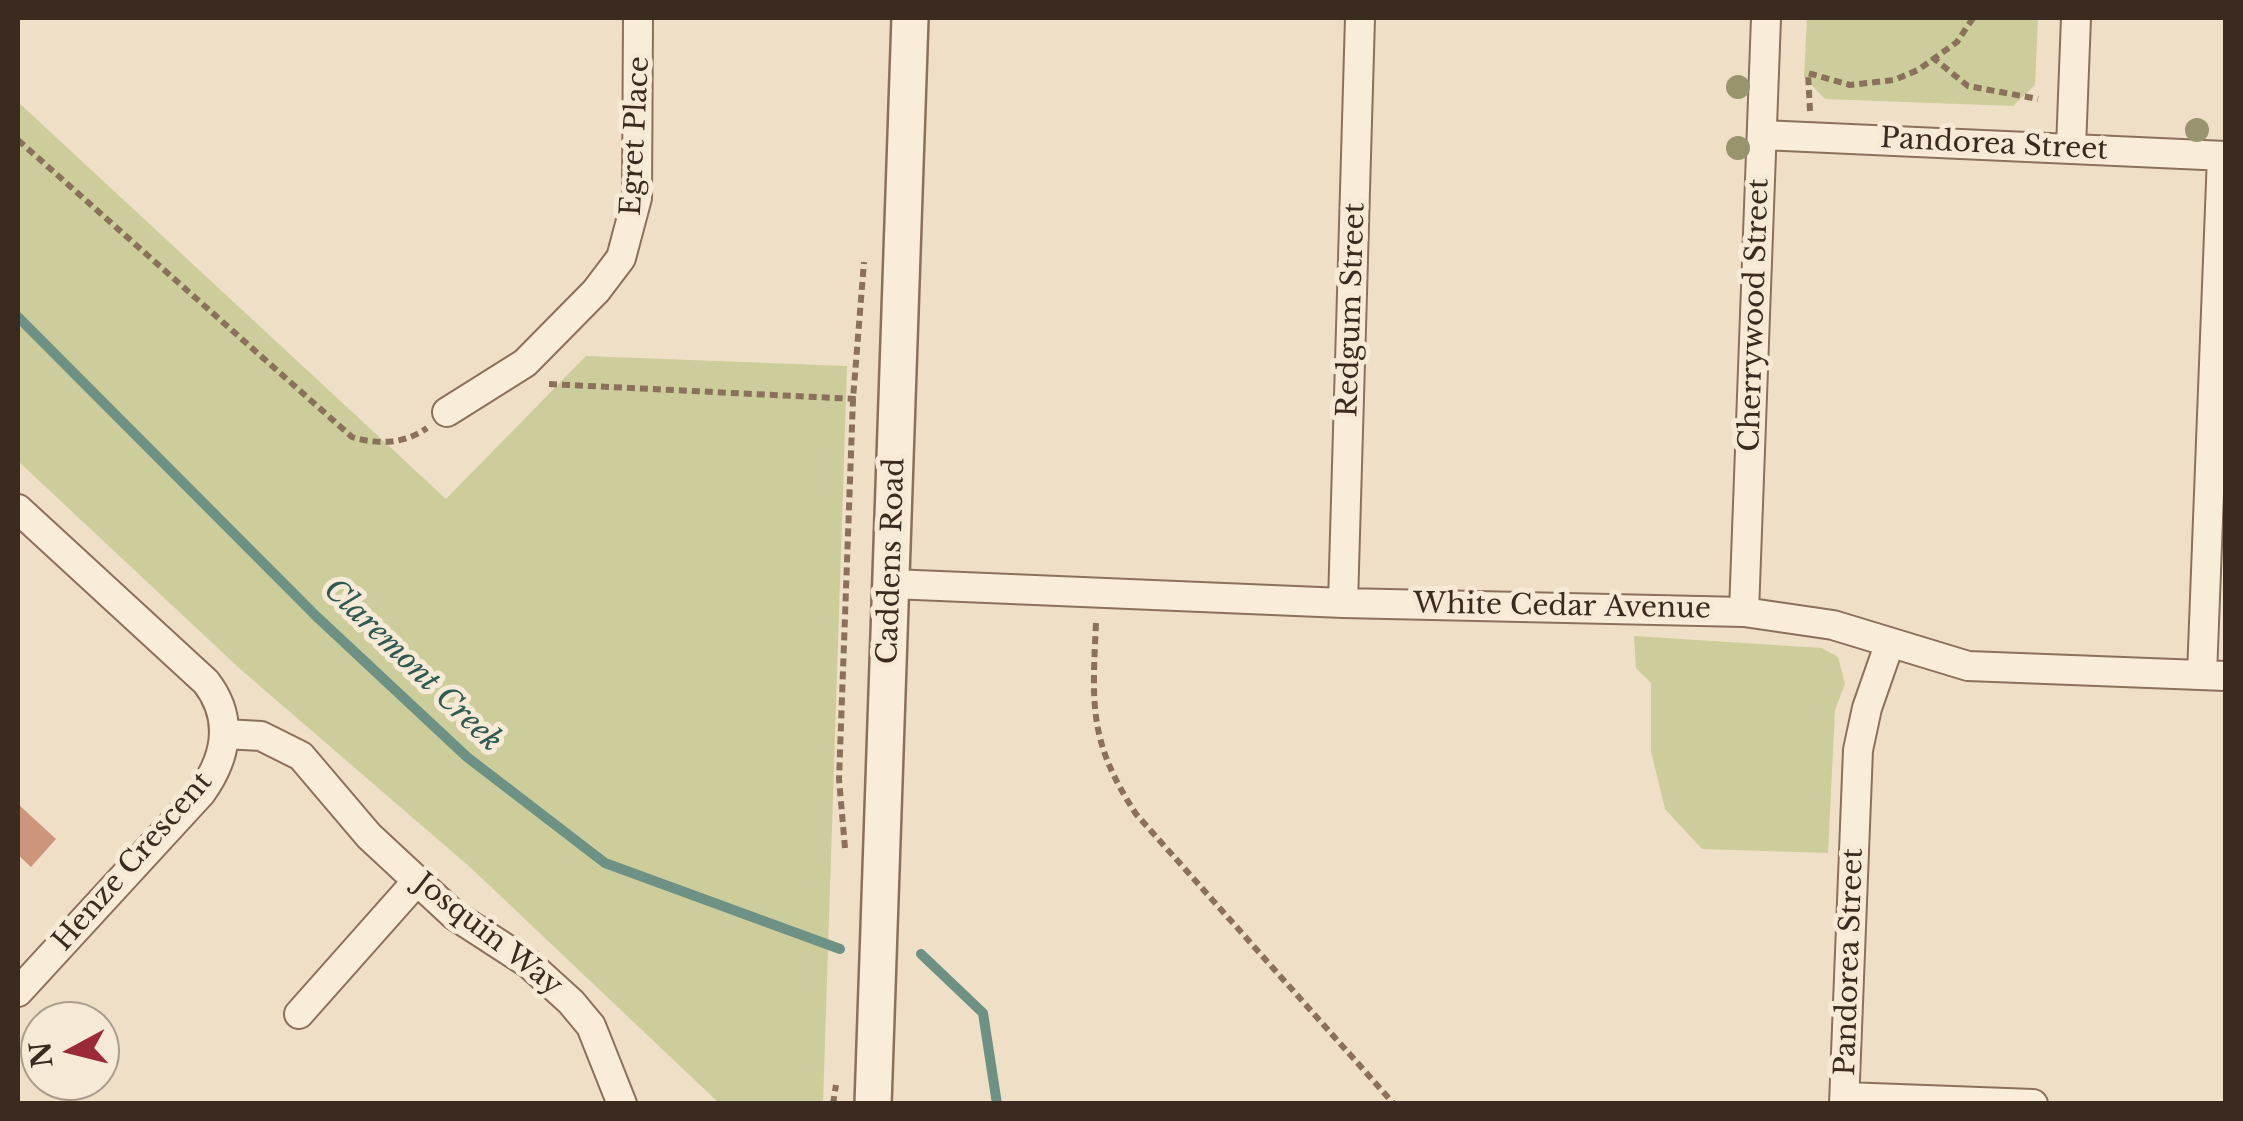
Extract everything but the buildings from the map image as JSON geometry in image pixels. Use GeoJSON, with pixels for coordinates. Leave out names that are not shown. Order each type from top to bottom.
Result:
{"type":"FeatureCollection","features":[{"type":"Feature","properties":{"kind":"street","name":"Egret Place"},"geometry":{"type":"LineString","coordinates":[[447,412],[526,364],[596,291],[629,238],[637,198],[638,18]]}},
{"type":"Feature","properties":{"kind":"street","name":"Caddens Road"},"geometry":{"type":"LineString","coordinates":[[873,1104],[910,18]]}},
{"type":"Feature","properties":{"kind":"street","name":"Redgum Street"},"geometry":{"type":"LineString","coordinates":[[1343,602],[1360,18]]}},
{"type":"Feature","properties":{"kind":"street","name":"Cherrywood Street"},"geometry":{"type":"LineString","coordinates":[[1744,612],[1766,18]]}},
{"type":"Feature","properties":{"kind":"street"},"geometry":{"type":"LineString","coordinates":[[2071,148],[2076,18]]}},
{"type":"Feature","properties":{"kind":"street","name":"Pandorea Street"},"geometry":{"type":"LineString","coordinates":[[1762,135],[2224,156]]}},
{"type":"Feature","properties":{"kind":"street"},"geometry":{"type":"LineString","coordinates":[[2214,676],[2224,156]]}},
{"type":"Feature","properties":{"kind":"street"},"geometry":{"type":"LineString","coordinates":[[18,508],[206,682],[222,708],[225,734]]}},
{"type":"Feature","properties":{"kind":"street","name":"White Cedar Avenue"},"geometry":{"type":"LineString","coordinates":[[892,584],[1343,602],[1744,612],[1812,620],[1968,666],[2214,676]]}},
{"type":"Feature","properties":{"kind":"street","name":"Pandorea Street"},"geometry":{"type":"LineString","coordinates":[[1844,1100],[1858,750],[1866,708],[1889,645]]}},
{"type":"Feature","properties":{"kind":"street","name":"Josquin Way"},"geometry":{"type":"LineString","coordinates":[[225,734],[261,736],[302,756],[369,836],[454,915],[528,964],[582,1013],[622,1104]]}},
{"type":"Feature","properties":{"kind":"street","name":"Henze Crescent"},"geometry":{"type":"LineString","coordinates":[[18,992],[201,793],[221,758],[225,734]]}},
{"type":"Feature","properties":{"kind":"street"},"geometry":{"type":"LineString","coordinates":[[299,1014],[418,881]]}},
{"type":"Feature","properties":{"kind":"street"},"geometry":{"type":"LineString","coordinates":[[1844,1100],[2033,1104]]}},
{"type":"Feature","properties":{"kind":"path"},"geometry":{"type":"LineString","coordinates":[[1810,117],[1808,73],[1850,85],[1879,83],[1918,70],[1963,38],[1973,18]]}},
{"type":"Feature","properties":{"kind":"path"},"geometry":{"type":"LineString","coordinates":[[1932,58],[1968,86],[2038,99]]}},
{"type":"Feature","properties":{"kind":"path"},"geometry":{"type":"LineString","coordinates":[[18,140],[352,437],[369,443],[412,439],[447,412]]}},
{"type":"Feature","properties":{"kind":"path"},"geometry":{"type":"LineString","coordinates":[[526,364],[547,384],[853,399],[839,779],[846,866]]}},
{"type":"Feature","properties":{"kind":"path"},"geometry":{"type":"LineString","coordinates":[[1097,590],[1092,698],[1099,745],[1115,782],[1136,814],[1394,1104]]}},
{"type":"Feature","properties":{"kind":"path"},"geometry":{"type":"LineString","coordinates":[[834,1104],[837,1081]]}},
{"type":"Feature","properties":{"kind":"green space"},"geometry":{"type":"Polygon","coordinates":[[[1807,18],[2038,18],[2035,85],[2013,106],[1825,99],[1804,77],[1807,18]]]}},
{"type":"Feature","properties":{"kind":"green space"},"geometry":{"type":"Polygon","coordinates":[[[18,102],[446,499],[586,356],[847,366],[823,1103],[719,1103],[471,868],[239,668],[18,461],[18,102]]]}},
{"type":"Feature","properties":{"kind":"green space"},"geometry":{"type":"Polygon","coordinates":[[[1634,636],[1822,648],[1838,657],[1845,684],[1835,710],[1828,853],[1702,849],[1665,809],[1651,751],[1651,683],[1636,668],[1634,636]]]}},
{"type":"Feature","properties":{"kind":"waterway","name":"Claremont Creek"},"geometry":{"type":"LineString","coordinates":[[18,317],[316,616],[467,757],[605,863],[840,949]]}},
{"type":"Feature","properties":{"kind":"waterway","name":"Claremont Creek"},"geometry":{"type":"LineString","coordinates":[[921,954],[983,1013],[997,1104]]}}]}
